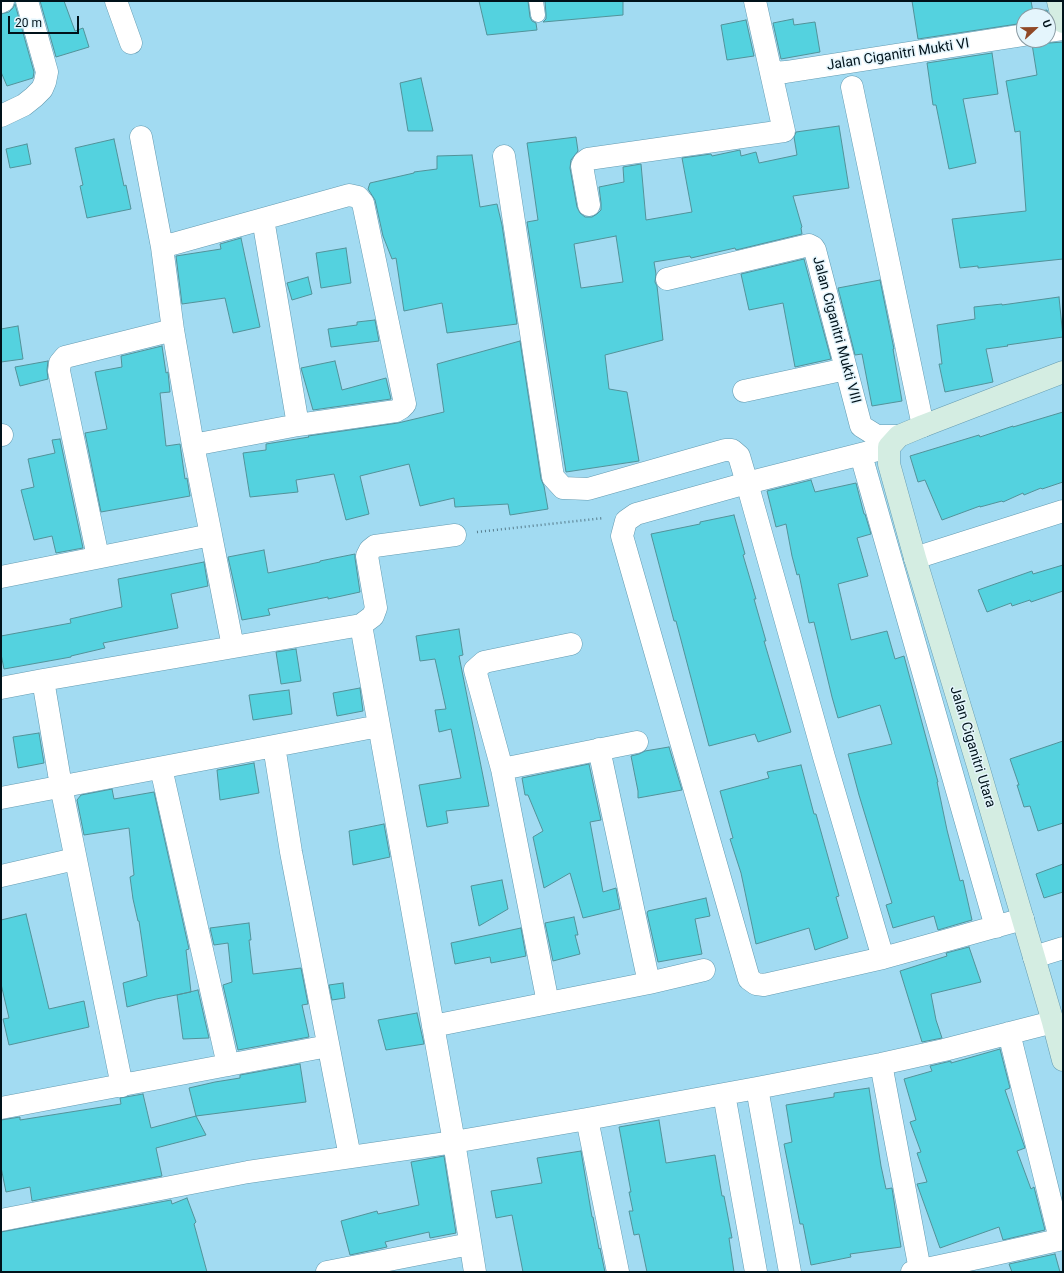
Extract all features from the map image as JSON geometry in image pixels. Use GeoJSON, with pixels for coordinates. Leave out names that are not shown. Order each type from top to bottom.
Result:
{"type":"FeatureCollection","features":[{"type":"Feature","properties":{"kind":"street"},"geometry":{"type":"LineString","coordinates":[[1,116],[24,105],[42,89],[46,82],[47,72],[27,1]]}},
{"type":"Feature","properties":{"kind":"street"},"geometry":{"type":"LineString","coordinates":[[116,1],[131,43]]}},
{"type":"Feature","properties":{"kind":"street"},"geometry":{"type":"LineString","coordinates":[[589,205],[582,166],[588,159],[784,131],[755,1]]}},
{"type":"Feature","properties":{"kind":"street"},"geometry":{"type":"LineString","coordinates":[[1058,1],[1063,22]]}},
{"type":"Feature","properties":{"kind":"street","name":"Jalan Ciganitri Mukti VI"},"geometry":{"type":"LineString","coordinates":[[771,73],[786,72],[1016,36]]}},
{"type":"Feature","properties":{"kind":"street"},"geometry":{"type":"LineString","coordinates":[[852,87],[923,426]]}},
{"type":"Feature","properties":{"kind":"street"},"geometry":{"type":"LineString","coordinates":[[141,137],[162,247],[173,330],[193,445],[233,647]]}},
{"type":"Feature","properties":{"kind":"street"},"geometry":{"type":"LineString","coordinates":[[504,156],[554,477],[563,488],[588,489],[725,450],[732,450],[739,456],[821,750],[883,958]]}},
{"type":"Feature","properties":{"kind":"street"},"geometry":{"type":"LineString","coordinates":[[162,247],[349,195],[358,197],[363,203],[405,404],[396,411],[298,425],[193,445]]}},
{"type":"Feature","properties":{"kind":"street"},"geometry":{"type":"LineString","coordinates":[[263,219],[298,425]]}},
{"type":"Feature","properties":{"kind":"street","name":"Jalan Ciganitri Mukti VIII"},"geometry":{"type":"LineString","coordinates":[[667,279],[809,245],[813,247],[861,426],[877,436],[894,442]]}},
{"type":"Feature","properties":{"kind":"street"},"geometry":{"type":"LineString","coordinates":[[98,557],[59,371],[60,362],[65,357],[173,330]]}},
{"type":"Feature","properties":{"kind":"street"},"geometry":{"type":"LineString","coordinates":[[744,391],[846,369]]}},
{"type":"Feature","properties":{"kind":"street"},"geometry":{"type":"LineString","coordinates":[[1023,919],[883,958],[764,985],[756,984],[749,979],[622,536],[626,521],[636,514],[747,483],[861,455],[894,442],[923,426],[1063,372]]}},
{"type":"Feature","properties":{"kind":"street","name":"Jalan Ciganitri Utara"},"geometry":{"type":"LineString","coordinates":[[894,442],[889,464],[915,558],[1023,919],[1063,1060]]}},
{"type":"Feature","properties":{"kind":"street"},"geometry":{"type":"LineString","coordinates":[[861,455],[996,927]]}},
{"type":"Feature","properties":{"kind":"street"},"geometry":{"type":"LineString","coordinates":[[915,558],[1063,511]]}},
{"type":"Feature","properties":{"kind":"street"},"geometry":{"type":"LineString","coordinates":[[1,576],[211,535]]}},
{"type":"Feature","properties":{"kind":"street"},"geometry":{"type":"LineString","coordinates":[[1,688],[361,625],[373,616],[376,608],[367,556],[370,550],[375,546],[454,535]]}},
{"type":"Feature","properties":{"kind":"street"},"geometry":{"type":"LineString","coordinates":[[361,625],[454,1142],[475,1272]]}},
{"type":"Feature","properties":{"kind":"street"},"geometry":{"type":"LineString","coordinates":[[548,1003],[502,769],[475,670],[484,662],[571,644]]}},
{"type":"Feature","properties":{"kind":"street"},"geometry":{"type":"LineString","coordinates":[[43,680],[75,858],[122,1086]]}},
{"type":"Feature","properties":{"kind":"street"},"geometry":{"type":"LineString","coordinates":[[1,798],[379,726]]}},
{"type":"Feature","properties":{"kind":"street"},"geometry":{"type":"LineString","coordinates":[[502,769],[637,742]]}},
{"type":"Feature","properties":{"kind":"street"},"geometry":{"type":"LineString","coordinates":[[274,746],[291,852],[350,1157]]}},
{"type":"Feature","properties":{"kind":"street"},"geometry":{"type":"LineString","coordinates":[[599,749],[649,983]]}},
{"type":"Feature","properties":{"kind":"street"},"geometry":{"type":"LineString","coordinates":[[161,768],[228,1065]]}},
{"type":"Feature","properties":{"kind":"street"},"geometry":{"type":"LineString","coordinates":[[1,876],[75,858]]}},
{"type":"Feature","properties":{"kind":"street"},"geometry":{"type":"LineString","coordinates":[[1034,957],[1063,948]]}},
{"type":"Feature","properties":{"kind":"street"},"geometry":{"type":"LineString","coordinates":[[433,1026],[649,983],[704,970]]}},
{"type":"Feature","properties":{"kind":"street"},"geometry":{"type":"LineString","coordinates":[[1,1220],[248,1172],[454,1142],[757,1088],[944,1050],[1053,1022]]}},
{"type":"Feature","properties":{"kind":"street"},"geometry":{"type":"LineString","coordinates":[[880,1064],[916,1271],[1061,1239],[1009,1033]]}},
{"type":"Feature","properties":{"kind":"street"},"geometry":{"type":"LineString","coordinates":[[1,1108],[328,1046]]}},
{"type":"Feature","properties":{"kind":"street"},"geometry":{"type":"LineString","coordinates":[[757,1088],[790,1272]]}},
{"type":"Feature","properties":{"kind":"street"},"geometry":{"type":"LineString","coordinates":[[724,1094],[756,1272]]}},
{"type":"Feature","properties":{"kind":"street"},"geometry":{"type":"LineString","coordinates":[[587,1119],[618,1272]]}},
{"type":"Feature","properties":{"kind":"street"},"geometry":{"type":"LineString","coordinates":[[327,1272],[470,1244]]}},
{"type":"Feature","properties":{"kind":"lane"},"geometry":{"type":"LineString","coordinates":[[536,1],[538,15]]}},
{"type":"Feature","properties":{"kind":"path"},"geometry":{"type":"LineString","coordinates":[[454,535],[636,514]]}},
{"type":"Feature","properties":{"kind":"building"},"geometry":{"type":"Polygon","coordinates":[[[40,1],[64,1],[75,31],[83,28],[89,47],[56,57],[40,1]]]}},
{"type":"Feature","properties":{"kind":"building"},"geometry":{"type":"Polygon","coordinates":[[[479,1],[528,1],[530,17],[532,21],[536,23],[537,30],[487,35],[479,1]]]}},
{"type":"Feature","properties":{"kind":"building"},"geometry":{"type":"Polygon","coordinates":[[[545,1],[623,1],[623,15],[543,22],[546,19],[545,1]]]}},
{"type":"Feature","properties":{"kind":"building"},"geometry":{"type":"Polygon","coordinates":[[[912,1],[1031,1],[1032,8],[1016,8],[1016,24],[918,39],[912,1]]]}},
{"type":"Feature","properties":{"kind":"building"},"geometry":{"type":"Polygon","coordinates":[[[15,4],[34,72],[33,78],[7,86],[1,72],[1,14],[9,12],[15,4]]]}},
{"type":"Feature","properties":{"kind":"building"},"geometry":{"type":"Polygon","coordinates":[[[793,19],[794,25],[815,22],[820,52],[781,59],[773,23],[793,19]]]}},
{"type":"Feature","properties":{"kind":"building"},"geometry":{"type":"Polygon","coordinates":[[[746,20],[754,56],[727,60],[721,25],[746,20]]]}},
{"type":"Feature","properties":{"kind":"building"},"geometry":{"type":"Polygon","coordinates":[[[1056,42],[1063,42],[1063,259],[978,268],[978,266],[960,268],[952,219],[1026,211],[1020,131],[1015,132],[1006,81],[1037,75],[1033,48],[1056,48],[1056,42]]]}},
{"type":"Feature","properties":{"kind":"building"},"geometry":{"type":"Polygon","coordinates":[[[992,53],[998,94],[963,99],[976,163],[949,169],[936,105],[933,105],[927,63],[992,53]]]}},
{"type":"Feature","properties":{"kind":"building"},"geometry":{"type":"Polygon","coordinates":[[[421,78],[433,131],[408,131],[400,83],[421,78]]]}},
{"type":"Feature","properties":{"kind":"building"},"geometry":{"type":"Polygon","coordinates":[[[839,126],[849,188],[793,196],[802,227],[802,234],[736,250],[735,248],[691,258],[690,256],[654,262],[656,274],[655,282],[657,286],[663,340],[605,355],[609,389],[627,392],[639,461],[566,472],[527,222],[538,220],[527,143],[576,137],[578,151],[571,160],[570,168],[577,207],[580,213],[585,217],[592,217],[601,210],[599,187],[624,182],[623,167],[641,164],[646,220],[692,212],[682,158],[711,154],[712,156],[740,150],[741,156],[756,152],[759,163],[797,155],[794,137],[796,132],[839,126]],[[616,236],[574,244],[581,288],[623,282],[616,236]]]}},
{"type":"Feature","properties":{"kind":"building"},"geometry":{"type":"Polygon","coordinates":[[[114,139],[124,186],[126,185],[131,209],[87,218],[80,186],[83,185],[75,148],[114,139]]]}},
{"type":"Feature","properties":{"kind":"building"},"geometry":{"type":"Polygon","coordinates":[[[27,144],[31,164],[10,168],[6,149],[27,144]]]}},
{"type":"Feature","properties":{"kind":"building"},"geometry":{"type":"Polygon","coordinates":[[[472,155],[480,207],[497,204],[502,225],[517,324],[447,333],[442,303],[404,311],[396,258],[392,259],[383,236],[375,200],[368,189],[370,183],[414,172],[437,169],[437,156],[472,155]]]}},
{"type":"Feature","properties":{"kind":"building"},"geometry":{"type":"Polygon","coordinates":[[[241,238],[260,327],[233,333],[225,298],[182,304],[176,256],[221,249],[220,244],[241,238]]]}},
{"type":"Feature","properties":{"kind":"building"},"geometry":{"type":"Polygon","coordinates":[[[346,248],[351,283],[321,288],[316,253],[346,248]]]}},
{"type":"Feature","properties":{"kind":"building"},"geometry":{"type":"Polygon","coordinates":[[[804,259],[831,359],[795,367],[783,303],[749,310],[741,274],[804,259]]]}},
{"type":"Feature","properties":{"kind":"building"},"geometry":{"type":"Polygon","coordinates":[[[308,277],[312,294],[292,300],[287,283],[308,277]]]}},
{"type":"Feature","properties":{"kind":"building"},"geometry":{"type":"Polygon","coordinates":[[[880,280],[894,349],[902,401],[872,406],[862,354],[855,355],[838,288],[880,280]]]}},
{"type":"Feature","properties":{"kind":"building"},"geometry":{"type":"Polygon","coordinates":[[[1059,297],[1063,337],[986,349],[993,382],[945,392],[939,364],[942,364],[937,325],[975,319],[974,307],[1002,305],[1059,297]]]}},
{"type":"Feature","properties":{"kind":"building"},"geometry":{"type":"Polygon","coordinates":[[[375,320],[379,341],[331,347],[328,329],[357,325],[357,322],[375,320]]]}},
{"type":"Feature","properties":{"kind":"building"},"geometry":{"type":"Polygon","coordinates":[[[18,326],[23,359],[1,362],[1,329],[18,326]]]}},
{"type":"Feature","properties":{"kind":"building"},"geometry":{"type":"Polygon","coordinates":[[[520,341],[541,479],[544,486],[548,509],[510,515],[508,504],[455,507],[454,498],[420,506],[409,464],[360,476],[369,514],[346,520],[334,474],[296,480],[298,492],[250,497],[243,453],[266,450],[266,444],[309,437],[308,436],[398,423],[444,412],[437,364],[520,341]]]}},
{"type":"Feature","properties":{"kind":"building"},"geometry":{"type":"Polygon","coordinates":[[[162,346],[166,373],[168,372],[170,392],[160,393],[166,446],[180,444],[185,479],[187,478],[190,496],[101,512],[85,433],[107,429],[95,372],[122,367],[121,356],[162,346]]]}},
{"type":"Feature","properties":{"kind":"building"},"geometry":{"type":"Polygon","coordinates":[[[48,361],[48,379],[20,386],[15,367],[48,361]]]}},
{"type":"Feature","properties":{"kind":"building"},"geometry":{"type":"Polygon","coordinates":[[[335,361],[342,390],[386,378],[391,399],[313,410],[301,368],[335,361]]]}},
{"type":"Feature","properties":{"kind":"building"},"geometry":{"type":"Polygon","coordinates":[[[1063,412],[1063,482],[1042,489],[1041,488],[1024,495],[1023,493],[1003,502],[980,506],[942,520],[925,480],[918,482],[910,456],[1063,412]]]}},
{"type":"Feature","properties":{"kind":"building"},"geometry":{"type":"Polygon","coordinates":[[[60,439],[83,548],[56,553],[52,536],[34,540],[21,490],[34,487],[28,459],[55,453],[52,440],[60,439]]]}},
{"type":"Feature","properties":{"kind":"building"},"geometry":{"type":"Polygon","coordinates":[[[811,480],[815,492],[856,483],[871,534],[857,538],[868,576],[838,584],[851,640],[887,631],[895,659],[904,656],[938,782],[947,830],[960,881],[963,880],[972,920],[938,930],[934,916],[893,928],[886,905],[892,903],[848,754],[892,744],[880,705],[838,718],[814,622],[809,623],[799,574],[797,575],[792,556],[786,524],[776,527],[767,491],[811,480]]]}},
{"type":"Feature","properties":{"kind":"building"},"geometry":{"type":"Polygon","coordinates":[[[734,515],[745,554],[743,555],[756,599],[754,599],[766,641],[764,641],[791,732],[758,742],[755,734],[709,746],[651,534],[734,515]]]}},
{"type":"Feature","properties":{"kind":"building"},"geometry":{"type":"Polygon","coordinates":[[[264,550],[268,573],[355,554],[360,592],[268,609],[270,615],[242,620],[228,557],[264,550]]]}},
{"type":"Feature","properties":{"kind":"building"},"geometry":{"type":"Polygon","coordinates":[[[204,562],[208,586],[171,594],[178,628],[103,643],[105,648],[71,657],[4,669],[1,654],[1,636],[71,623],[70,619],[122,607],[118,579],[204,562]]]}},
{"type":"Feature","properties":{"kind":"building"},"geometry":{"type":"Polygon","coordinates":[[[1063,565],[1063,591],[1031,602],[1030,600],[1012,606],[1011,603],[987,612],[978,590],[1032,571],[1033,574],[1063,565]]]}},
{"type":"Feature","properties":{"kind":"building"},"geometry":{"type":"Polygon","coordinates":[[[459,629],[463,655],[459,656],[489,806],[446,811],[448,823],[427,827],[419,785],[461,778],[451,729],[439,732],[435,710],[446,709],[435,659],[420,661],[416,636],[459,629]]]}},
{"type":"Feature","properties":{"kind":"building"},"geometry":{"type":"Polygon","coordinates":[[[296,649],[301,681],[281,684],[276,652],[296,649]]]}},
{"type":"Feature","properties":{"kind":"building"},"geometry":{"type":"Polygon","coordinates":[[[360,688],[363,711],[337,716],[333,693],[360,688]]]}},
{"type":"Feature","properties":{"kind":"building"},"geometry":{"type":"Polygon","coordinates":[[[289,690],[292,714],[253,720],[249,695],[289,690]]]}},
{"type":"Feature","properties":{"kind":"building"},"geometry":{"type":"Polygon","coordinates":[[[39,733],[44,763],[18,768],[13,737],[39,733]]]}},
{"type":"Feature","properties":{"kind":"building"},"geometry":{"type":"Polygon","coordinates":[[[1063,741],[1063,823],[1038,831],[1030,806],[1024,807],[1017,785],[1019,785],[1010,759],[1063,741]]]}},
{"type":"Feature","properties":{"kind":"building"},"geometry":{"type":"Polygon","coordinates":[[[669,747],[682,790],[638,798],[631,756],[645,751],[669,747]]]}},
{"type":"Feature","properties":{"kind":"building"},"geometry":{"type":"Polygon","coordinates":[[[254,763],[259,793],[220,800],[217,770],[254,763]]]}},
{"type":"Feature","properties":{"kind":"building"},"geometry":{"type":"Polygon","coordinates":[[[589,764],[601,820],[590,822],[603,892],[616,888],[620,909],[583,918],[570,873],[544,888],[533,837],[543,831],[528,795],[525,795],[522,778],[589,764]]]}},
{"type":"Feature","properties":{"kind":"building"},"geometry":{"type":"Polygon","coordinates":[[[801,765],[839,896],[836,897],[848,938],[815,950],[809,928],[756,944],[741,873],[730,839],[733,838],[720,791],[769,778],[767,772],[801,765]]]}},
{"type":"Feature","properties":{"kind":"building"},"geometry":{"type":"Polygon","coordinates":[[[112,789],[114,799],[154,792],[189,949],[186,950],[191,992],[127,1007],[123,983],[147,976],[139,921],[133,899],[130,877],[134,875],[129,828],[84,835],[77,800],[81,795],[112,789]]]}},
{"type":"Feature","properties":{"kind":"building"},"geometry":{"type":"Polygon","coordinates":[[[384,824],[390,857],[353,865],[349,831],[384,824]]]}},
{"type":"Feature","properties":{"kind":"building"},"geometry":{"type":"Polygon","coordinates":[[[1063,864],[1063,892],[1044,898],[1036,874],[1063,864]]]}},
{"type":"Feature","properties":{"kind":"building"},"geometry":{"type":"Polygon","coordinates":[[[502,880],[508,909],[479,926],[471,886],[502,880]]]}},
{"type":"Feature","properties":{"kind":"building"},"geometry":{"type":"Polygon","coordinates":[[[706,898],[710,916],[695,919],[702,954],[658,962],[647,913],[648,911],[706,898]]]}},
{"type":"Feature","properties":{"kind":"building"},"geometry":{"type":"Polygon","coordinates":[[[26,914],[49,1009],[84,1001],[89,1027],[9,1045],[3,1019],[9,1018],[1,984],[1,920],[26,914]]]}},
{"type":"Feature","properties":{"kind":"building"},"geometry":{"type":"Polygon","coordinates":[[[574,917],[578,935],[575,935],[580,954],[553,961],[545,923],[574,917]]]}},
{"type":"Feature","properties":{"kind":"building"},"geometry":{"type":"Polygon","coordinates":[[[249,923],[251,940],[249,940],[253,974],[301,968],[308,1004],[302,1005],[309,1037],[238,1050],[223,985],[232,982],[228,943],[214,945],[210,928],[249,923]]]}},
{"type":"Feature","properties":{"kind":"building"},"geometry":{"type":"Polygon","coordinates":[[[521,928],[526,956],[491,963],[490,957],[455,964],[451,943],[521,928]]]}},
{"type":"Feature","properties":{"kind":"building"},"geometry":{"type":"Polygon","coordinates":[[[969,947],[981,982],[931,994],[936,1020],[942,1038],[922,1042],[900,971],[947,956],[946,953],[969,947]]]}},
{"type":"Feature","properties":{"kind":"building"},"geometry":{"type":"Polygon","coordinates":[[[343,983],[345,998],[332,1000],[329,985],[343,983]]]}},
{"type":"Feature","properties":{"kind":"building"},"geometry":{"type":"Polygon","coordinates":[[[198,990],[209,1038],[183,1039],[177,995],[198,990]]]}},
{"type":"Feature","properties":{"kind":"building"},"geometry":{"type":"Polygon","coordinates":[[[417,1013],[424,1044],[386,1050],[378,1020],[417,1013]]]}},
{"type":"Feature","properties":{"kind":"building"},"geometry":{"type":"Polygon","coordinates":[[[1000,1049],[1010,1088],[1005,1090],[1025,1148],[1017,1151],[1031,1189],[1034,1187],[1045,1230],[1003,1240],[999,1227],[940,1248],[917,1184],[927,1182],[917,1153],[921,1152],[910,1122],[916,1120],[904,1079],[932,1071],[930,1066],[951,1061],[951,1063],[1000,1049]]]}},
{"type":"Feature","properties":{"kind":"building"},"geometry":{"type":"Polygon","coordinates":[[[300,1064],[306,1102],[196,1116],[189,1088],[240,1078],[240,1075],[300,1064]]]}},
{"type":"Feature","properties":{"kind":"building"},"geometry":{"type":"Polygon","coordinates":[[[869,1088],[881,1166],[886,1189],[892,1188],[901,1247],[850,1254],[851,1257],[811,1265],[803,1224],[800,1224],[784,1144],[792,1142],[786,1105],[834,1097],[834,1093],[869,1088]]]}},
{"type":"Feature","properties":{"kind":"building"},"geometry":{"type":"Polygon","coordinates":[[[143,1094],[151,1128],[196,1116],[206,1135],[156,1148],[162,1176],[32,1201],[30,1187],[6,1192],[1,1167],[1,1120],[20,1117],[20,1120],[121,1104],[120,1098],[143,1094]]]}},
{"type":"Feature","properties":{"kind":"building"},"geometry":{"type":"Polygon","coordinates":[[[659,1120],[666,1163],[715,1155],[722,1196],[724,1196],[732,1238],[729,1238],[734,1272],[647,1272],[639,1234],[634,1235],[629,1211],[633,1211],[629,1192],[631,1192],[619,1127],[659,1120]]]}},
{"type":"Feature","properties":{"kind":"building"},"geometry":{"type":"Polygon","coordinates":[[[581,1151],[592,1217],[605,1272],[523,1272],[512,1215],[496,1218],[491,1191],[542,1183],[537,1158],[581,1151]]]}},
{"type":"Feature","properties":{"kind":"building"},"geometry":{"type":"Polygon","coordinates":[[[444,1156],[456,1233],[430,1238],[429,1232],[385,1242],[387,1247],[350,1255],[341,1221],[377,1211],[378,1214],[419,1205],[411,1162],[444,1156]]]}},
{"type":"Feature","properties":{"kind":"building"},"geometry":{"type":"Polygon","coordinates":[[[187,1198],[196,1222],[194,1224],[207,1272],[1,1272],[1,1232],[171,1200],[172,1204],[187,1198]]]}},
{"type":"Feature","properties":{"kind":"building"},"geometry":{"type":"Polygon","coordinates":[[[1055,1254],[1060,1272],[1012,1272],[1009,1264],[1055,1254]]]}}]}
